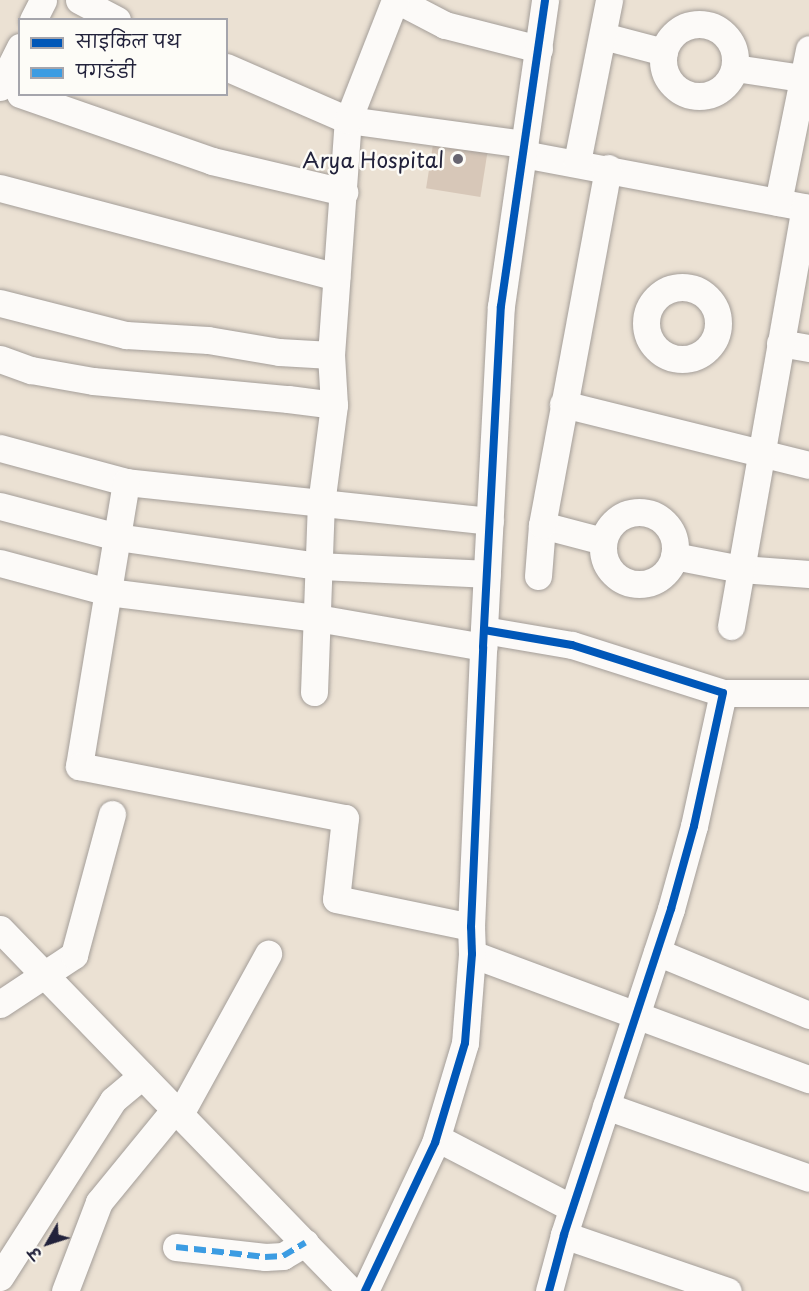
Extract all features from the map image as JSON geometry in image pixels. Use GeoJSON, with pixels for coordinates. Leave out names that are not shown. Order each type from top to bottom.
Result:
{"type":"FeatureCollection","features":[{"type":"Feature","properties":{"kind":"street"},"geometry":{"type":"LineString","coordinates":[[34,18],[43,0]]}},
{"type":"Feature","properties":{"kind":"street"},"geometry":{"type":"LineString","coordinates":[[79,0],[113,18]]}},
{"type":"Feature","properties":{"kind":"street"},"geometry":{"type":"LineString","coordinates":[[314,692],[321,504],[334,405],[331,355],[348,120],[396,0],[445,25],[539,49]]}},
{"type":"Feature","properties":{"kind":"street"},"geometry":{"type":"LineString","coordinates":[[577,162],[609,0]]}},
{"type":"Feature","properties":{"kind":"street"},"geometry":{"type":"LineString","coordinates":[[365,1291],[437,1137],[465,1043],[472,954],[471,927],[483,639],[501,306],[539,49],[539,3]]}},
{"type":"Feature","properties":{"kind":"street"},"geometry":{"type":"LineString","coordinates":[[700,24],[723,33],[735,55],[735,68],[723,87],[703,96],[692,95],[672,84],[663,64],[664,52],[677,31],[700,24]]}},
{"type":"Feature","properties":{"kind":"street"},"geometry":{"type":"LineString","coordinates":[[603,36],[664,52]]}},
{"type":"Feature","properties":{"kind":"street"},"geometry":{"type":"LineString","coordinates":[[778,202],[806,79],[809,49]]}},
{"type":"Feature","properties":{"kind":"street"},"geometry":{"type":"LineString","coordinates":[[18,51],[0,87],[18,93]]}},
{"type":"Feature","properties":{"kind":"street"},"geometry":{"type":"LineString","coordinates":[[228,68],[348,120],[524,149],[577,162],[807,208],[780,343],[731,626]]}},
{"type":"Feature","properties":{"kind":"street"},"geometry":{"type":"LineString","coordinates":[[735,68],[806,79]]}},
{"type":"Feature","properties":{"kind":"street"},"geometry":{"type":"LineString","coordinates":[[26,96],[212,160],[344,192]]}},
{"type":"Feature","properties":{"kind":"street"},"geometry":{"type":"LineString","coordinates":[[538,576],[542,525],[608,168]]}},
{"type":"Feature","properties":{"kind":"street"},"geometry":{"type":"LineString","coordinates":[[0,188],[336,277]]}},
{"type":"Feature","properties":{"kind":"street"},"geometry":{"type":"LineString","coordinates":[[0,303],[126,335],[208,340],[279,352],[331,355]]}},
{"type":"Feature","properties":{"kind":"street"},"geometry":{"type":"LineString","coordinates":[[780,343],[809,348]]}},
{"type":"Feature","properties":{"kind":"street"},"geometry":{"type":"LineString","coordinates":[[0,359],[32,370],[93,381],[334,405]]}},
{"type":"Feature","properties":{"kind":"street"},"geometry":{"type":"LineString","coordinates":[[563,404],[809,465]]}},
{"type":"Feature","properties":{"kind":"street"},"geometry":{"type":"LineString","coordinates":[[0,448],[126,482],[490,521]]}},
{"type":"Feature","properties":{"kind":"street"},"geometry":{"type":"LineString","coordinates":[[126,482],[79,766],[345,818],[336,899],[471,927]]}},
{"type":"Feature","properties":{"kind":"street"},"geometry":{"type":"LineString","coordinates":[[0,506],[117,537],[319,566],[487,574]]}},
{"type":"Feature","properties":{"kind":"street"},"geometry":{"type":"LineString","coordinates":[[646,513],[657,517],[672,534],[674,556],[669,568],[661,577],[650,583],[625,582],[611,570],[603,553],[603,541],[614,521],[624,515],[646,513]]}},
{"type":"Feature","properties":{"kind":"street"},"geometry":{"type":"LineString","coordinates":[[542,525],[603,541]]}},
{"type":"Feature","properties":{"kind":"street"},"geometry":{"type":"LineString","coordinates":[[674,556],[741,569],[809,574]]}},
{"type":"Feature","properties":{"kind":"street"},"geometry":{"type":"LineString","coordinates":[[0,563],[108,592],[483,639],[572,645],[723,693],[809,693]]}},
{"type":"Feature","properties":{"kind":"street"},"geometry":{"type":"LineString","coordinates":[[549,1291],[572,1208],[657,952],[694,826],[723,693]]}},
{"type":"Feature","properties":{"kind":"street"},"geometry":{"type":"LineString","coordinates":[[0,1004],[46,976],[74,955],[112,814]]}},
{"type":"Feature","properties":{"kind":"street"},"geometry":{"type":"LineString","coordinates":[[0,928],[351,1291]]}},
{"type":"Feature","properties":{"kind":"street"},"geometry":{"type":"LineString","coordinates":[[657,952],[809,1015]]}},
{"type":"Feature","properties":{"kind":"street"},"geometry":{"type":"LineString","coordinates":[[65,1291],[99,1202],[177,1112],[267,954]]}},
{"type":"Feature","properties":{"kind":"street"},"geometry":{"type":"LineString","coordinates":[[472,954],[808,1075]]}},
{"type":"Feature","properties":{"kind":"street"},"geometry":{"type":"LineString","coordinates":[[0,1276],[113,1100],[142,1076]]}},
{"type":"Feature","properties":{"kind":"street"},"geometry":{"type":"LineString","coordinates":[[606,1106],[809,1178]]}},
{"type":"Feature","properties":{"kind":"street"},"geometry":{"type":"LineString","coordinates":[[437,1137],[572,1208]]}},
{"type":"Feature","properties":{"kind":"street"},"geometry":{"type":"LineString","coordinates":[[564,1235],[728,1291]]}},
{"type":"Feature","properties":{"kind":"street"},"geometry":{"type":"LineString","coordinates":[[176,1247],[266,1257],[283,1256],[305,1243]]}},
{"type":"Feature","properties":{"kind":"building"},"geometry":{"type":"Polygon","coordinates":[[[435,132],[489,141],[480,197],[426,188],[435,132]]]}},
{"type":"Feature","properties":{"kind":"marked path"},"geometry":{"type":"LineString","coordinates":[[176,1247],[265,1257],[283,1256],[305,1243]]}},
{"type":"Feature","properties":{"kind":"cycle path"},"geometry":{"type":"LineString","coordinates":[[365,1291],[435,1143],[465,1043],[472,954],[471,927],[483,647],[501,306],[545,0]]}},
{"type":"Feature","properties":{"kind":"cycle path"},"geometry":{"type":"LineString","coordinates":[[484,630],[572,645],[723,693],[694,826],[671,909],[564,1235],[549,1291]]}},
{"type":"Feature","properties":{"kind":"place","name":"Arya Hospital"},"geometry":{"type":"Point","coordinates":[458,159]}}]}
